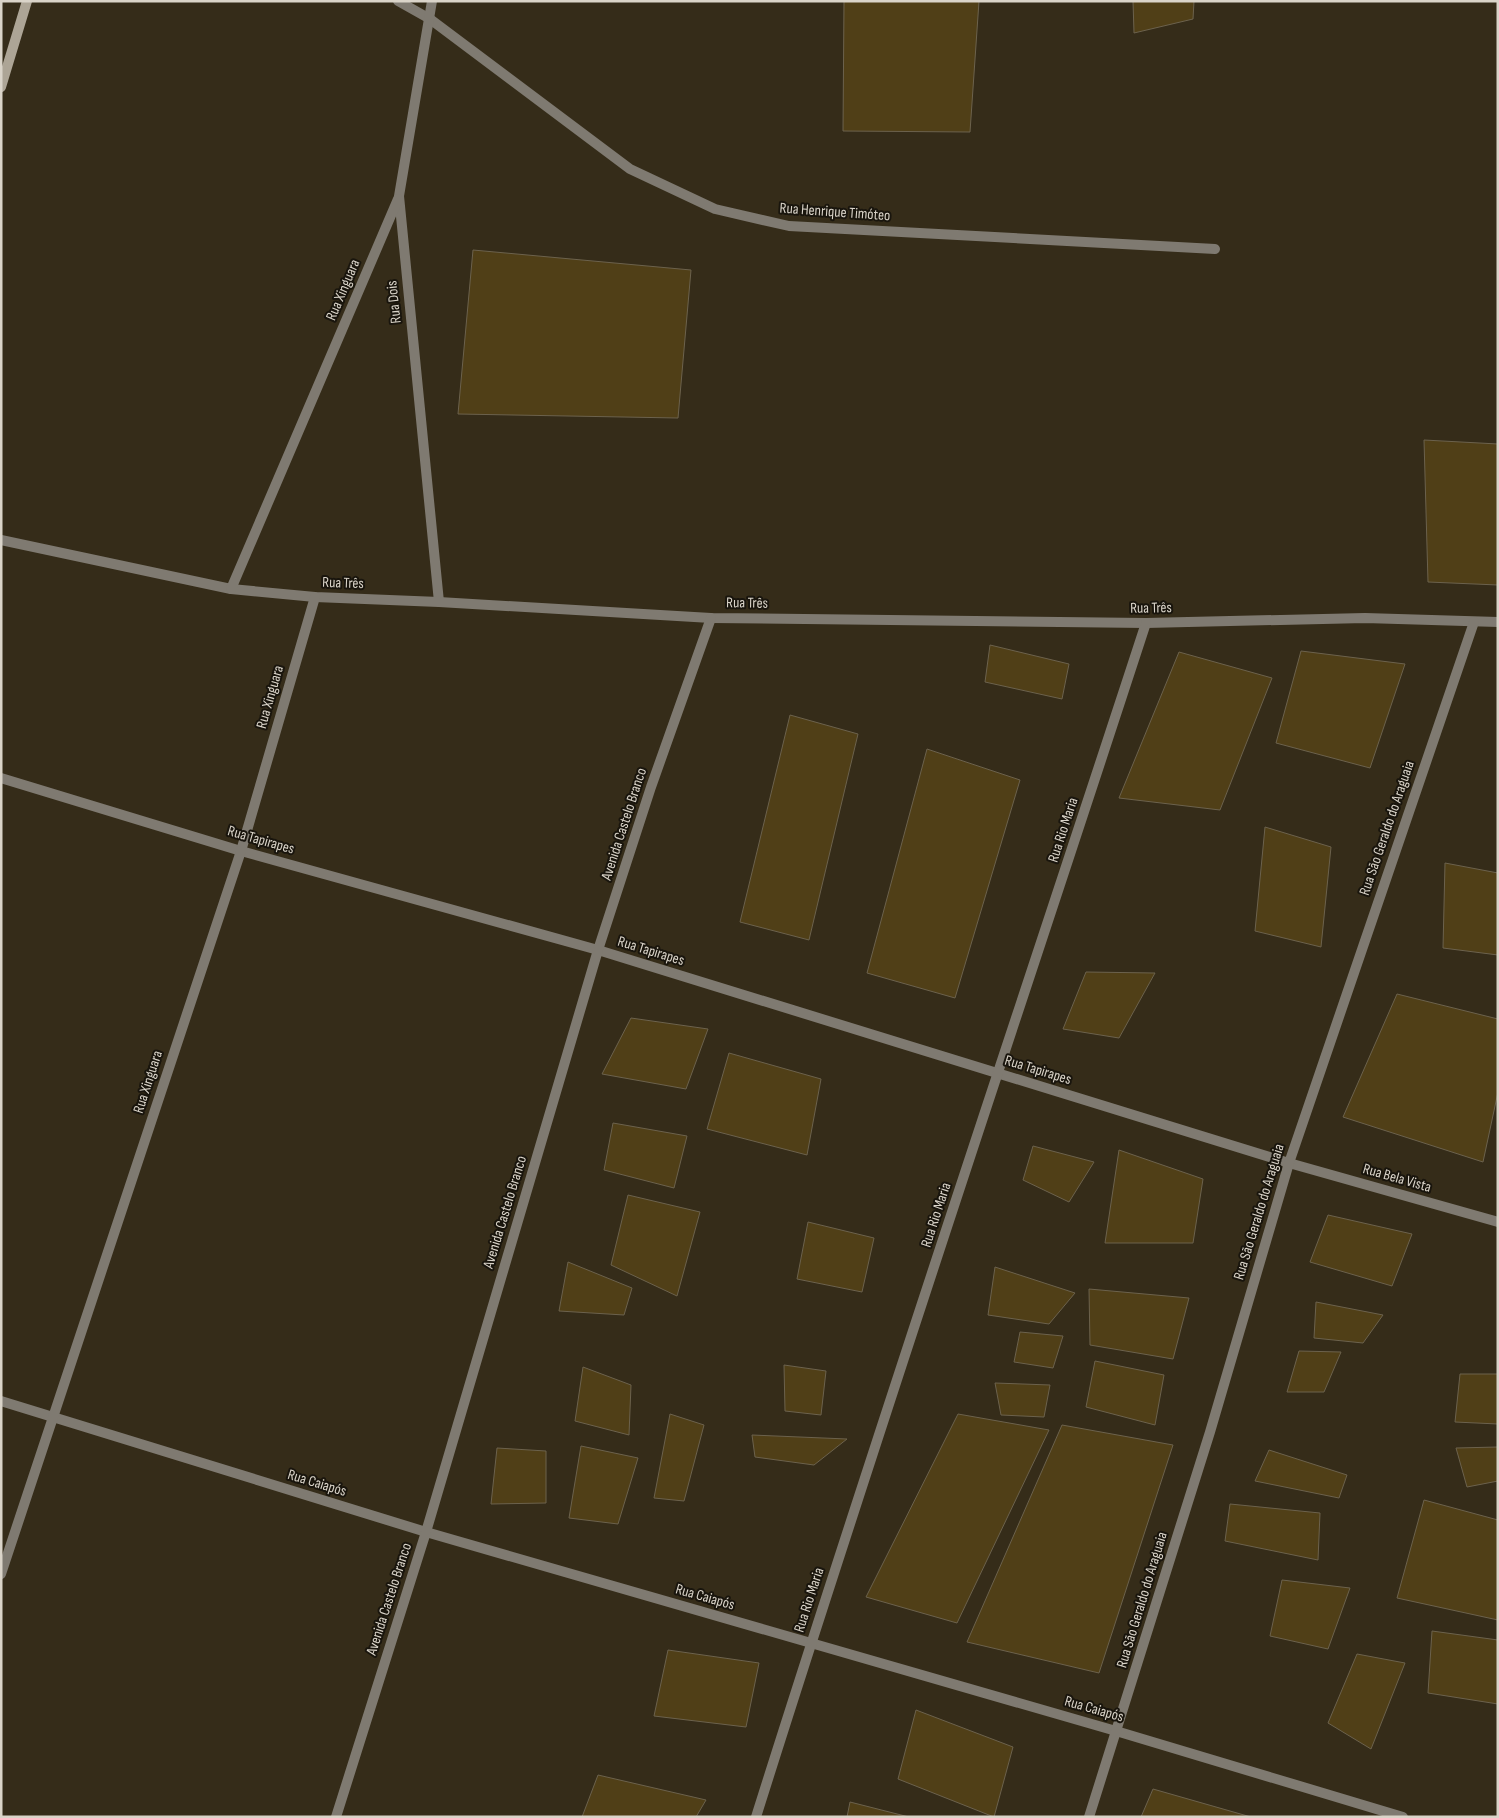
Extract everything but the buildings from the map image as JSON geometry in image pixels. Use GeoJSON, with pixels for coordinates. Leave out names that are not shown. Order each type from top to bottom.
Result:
{"type":"FeatureCollection","features":[{"type":"Feature","properties":{"kind":"street"},"geometry":{"type":"LineString","coordinates":[[1,87],[27,1]]}},
{"type":"Feature","properties":{"kind":"street","name":"Rua Henrique Timóteo"},"geometry":{"type":"LineString","coordinates":[[398,1],[430,19],[630,169],[715,209],[789,226],[1215,249]]}},
{"type":"Feature","properties":{"kind":"street","name":"Rua Dois"},"geometry":{"type":"LineString","coordinates":[[432,1],[399,196],[439,602]]}},
{"type":"Feature","properties":{"kind":"street","name":"Rua Xinguara"},"geometry":{"type":"LineString","coordinates":[[231,589],[399,196]]}},
{"type":"Feature","properties":{"kind":"street","name":"Rua Três"},"geometry":{"type":"LineString","coordinates":[[1,540],[231,589],[315,597],[439,602],[711,618],[1146,623],[1365,618],[1498,622]]}},
{"type":"Feature","properties":{"kind":"street","name":"Rua Xinguara"},"geometry":{"type":"LineString","coordinates":[[1,1574],[241,851],[315,597]]}},
{"type":"Feature","properties":{"kind":"street","name":"Avenida Castelo Branco"},"geometry":{"type":"LineString","coordinates":[[336,1817],[426,1532],[598,950],[711,618]]}},
{"type":"Feature","properties":{"kind":"street","name":"Rua São Geraldo do Araguaia"},"geometry":{"type":"LineString","coordinates":[[1089,1817],[1210,1432],[1289,1163],[1474,622]]}},
{"type":"Feature","properties":{"kind":"street","name":"Rua Rio Maria"},"geometry":{"type":"LineString","coordinates":[[756,1817],[810,1644],[1146,623]]}},
{"type":"Feature","properties":{"kind":"street","name":"Rua Tapirapes"},"geometry":{"type":"LineString","coordinates":[[1,778],[241,851],[598,950],[1289,1163]]}},
{"type":"Feature","properties":{"kind":"street","name":"Rua Bela Vista"},"geometry":{"type":"LineString","coordinates":[[1289,1163],[1498,1222]]}},
{"type":"Feature","properties":{"kind":"street","name":"Rua Caiapós"},"geometry":{"type":"LineString","coordinates":[[1,1401],[426,1532],[1116,1731],[1402,1817]]}}]}
